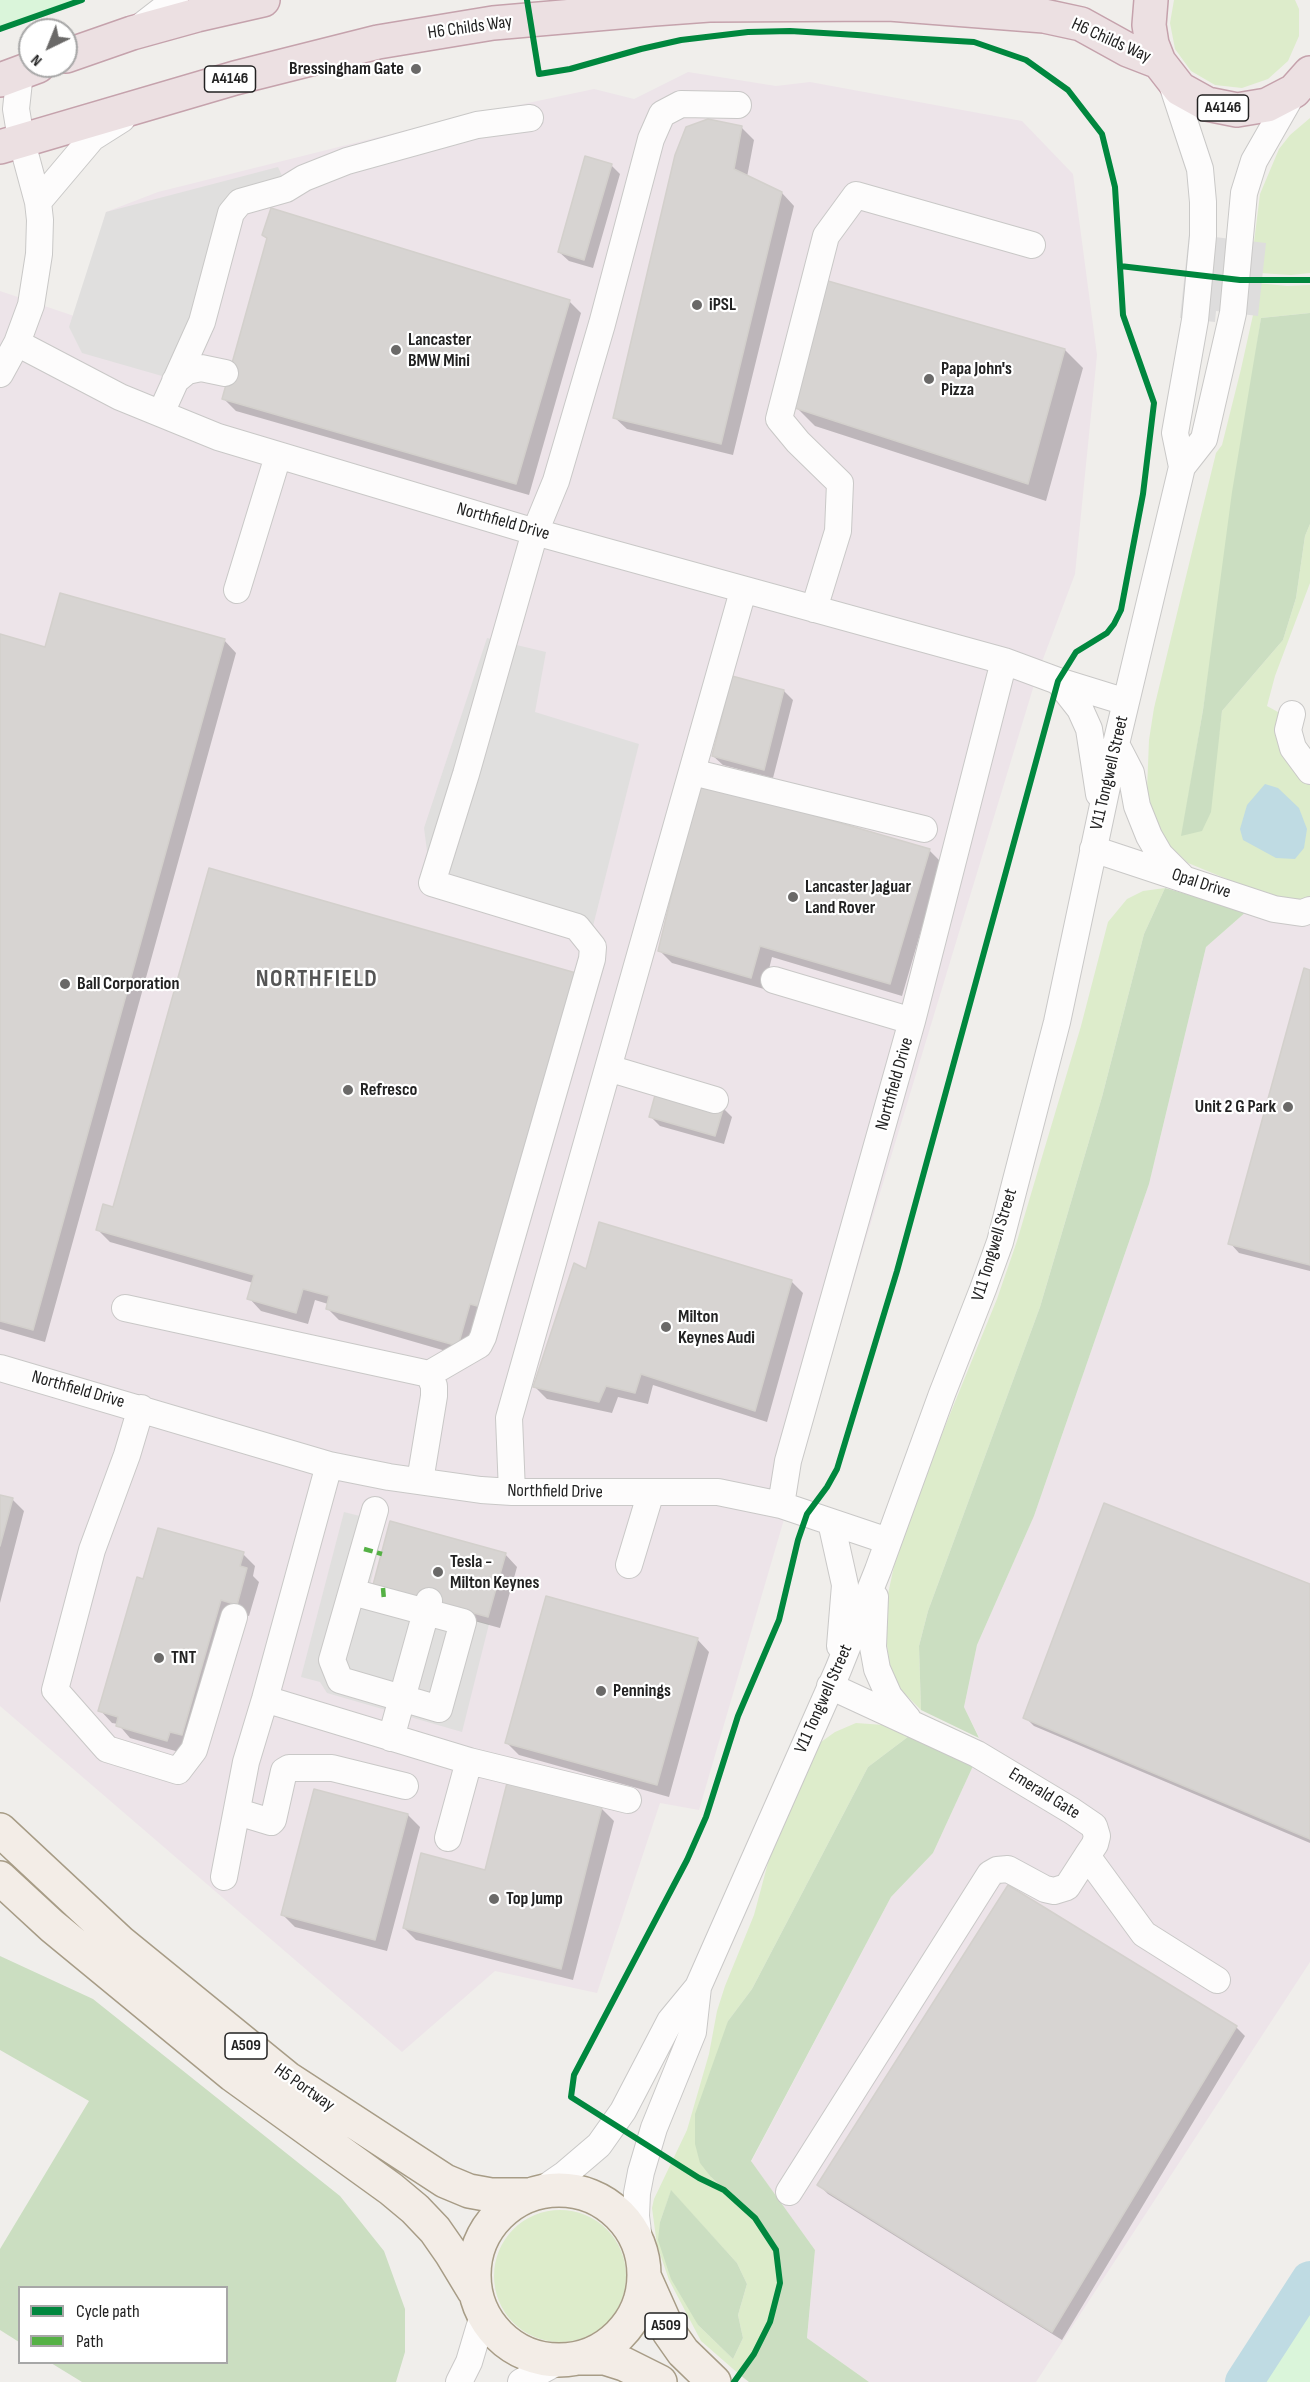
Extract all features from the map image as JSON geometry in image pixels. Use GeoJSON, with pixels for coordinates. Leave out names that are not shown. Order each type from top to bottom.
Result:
{"type":"FeatureCollection","features":[{"type":"Feature","properties":{"kind":"highway"},"geometry":{"type":"LineString","coordinates":[[78,52],[132,33],[262,0]]}},
{"type":"Feature","properties":{"kind":"highway"},"geometry":{"type":"LineString","coordinates":[[1151,0],[1149,25],[1152,44],[1164,70]]}},
{"type":"Feature","properties":{"kind":"highway","name":"H6 Childs Way"},"geometry":{"type":"LineString","coordinates":[[9,125],[180,95],[235,78],[333,53],[463,27],[587,14],[709,5],[889,4],[1044,16],[1081,24],[1164,70]]}},
{"type":"Feature","properties":{"kind":"highway","name":"A4146"},"geometry":{"type":"LineString","coordinates":[[1164,70],[1193,98],[1221,108],[1237,110],[1267,105],[1303,84]]}},
{"type":"Feature","properties":{"kind":"main road","name":"H5 Portway"},"geometry":{"type":"LineString","coordinates":[[0,1830],[120,1942],[287,2078],[417,2165],[445,2181],[491,2195],[534,2194]]}},
{"type":"Feature","properties":{"kind":"main road","name":"H5 Portway"},"geometry":{"type":"LineString","coordinates":[[0,1878],[52,1926],[233,2075],[391,2189],[415,2209],[452,2253],[479,2303]]}},
{"type":"Feature","properties":{"kind":"main road","name":"A509"},"geometry":{"type":"LineString","coordinates":[[660,2382],[624,2364],[605,2358],[536,2358],[515,2349],[497,2334],[479,2303],[473,2271],[476,2251],[484,2233],[496,2217],[512,2204],[534,2194],[559,2190],[570,2191],[600,2200],[630,2229],[669,2332],[707,2376]]}},
{"type":"Feature","properties":{"kind":"main road","name":"A509"},"geometry":{"type":"LineString","coordinates":[[570,2359],[607,2346],[627,2328],[640,2303],[642,2262]]}},
{"type":"Feature","properties":{"kind":"street"},"geometry":{"type":"LineString","coordinates":[[132,33],[175,0]]}},
{"type":"Feature","properties":{"kind":"street","name":"V11 Tongwell Street"},"geometry":{"type":"LineString","coordinates":[[1164,70],[1200,169],[1203,202],[1203,236],[1195,320],[1175,433],[1182,467]]}},
{"type":"Feature","properties":{"kind":"street"},"geometry":{"type":"LineString","coordinates":[[0,374],[17,344],[31,305],[36,279],[40,220],[38,202],[9,125],[18,78]]}},
{"type":"Feature","properties":{"kind":"street","name":"V11 Tongwell Street"},"geometry":{"type":"LineString","coordinates":[[534,2194],[573,2168],[599,2145],[623,2111],[670,2021],[698,1987],[834,1678],[878,1570],[999,1242],[1056,1022],[1079,924],[1116,744],[1182,467],[1204,439],[1233,313],[1247,178],[1261,148],[1303,84]]}},
{"type":"Feature","properties":{"kind":"street"},"geometry":{"type":"LineString","coordinates":[[38,202],[92,138],[110,125],[180,95]]}},
{"type":"Feature","properties":{"kind":"street"},"geometry":{"type":"LineString","coordinates":[[125,1308],[429,1374],[479,1345],[592,959],[593,948],[577,927],[432,883],[466,774],[535,532],[556,481],[602,324],[651,139],[662,114],[681,104],[738,105]]}},
{"type":"Feature","properties":{"kind":"street"},"geometry":{"type":"LineString","coordinates":[[161,413],[202,322],[231,213],[240,202],[286,189],[304,178],[347,161],[477,125],[530,118]]}},
{"type":"Feature","properties":{"kind":"street"},"geometry":{"type":"LineString","coordinates":[[814,609],[838,531],[840,483],[798,442],[779,419],[826,236],[856,195],[1032,245]]}},
{"type":"Feature","properties":{"kind":"street","name":"Northfield Drive"},"geometry":{"type":"LineString","coordinates":[[17,344],[120,397],[218,437],[535,532],[1004,661],[1126,702]]}},
{"type":"Feature","properties":{"kind":"street"},"geometry":{"type":"LineString","coordinates":[[175,381],[187,371],[201,368],[225,373]]}},
{"type":"Feature","properties":{"kind":"street"},"geometry":{"type":"LineString","coordinates":[[237,590],[278,456]]}},
{"type":"Feature","properties":{"kind":"street"},"geometry":{"type":"LineString","coordinates":[[512,1492],[509,1418],[743,591]]}},
{"type":"Feature","properties":{"kind":"street","name":"Northfield Drive"},"geometry":{"type":"LineString","coordinates":[[781,1505],[788,1461],[912,1021],[1004,661]]}},
{"type":"Feature","properties":{"kind":"street"},"geometry":{"type":"LineString","coordinates":[[1058,681],[1080,709],[1089,729],[1102,814]]}},
{"type":"Feature","properties":{"kind":"street"},"geometry":{"type":"LineString","coordinates":[[1292,714],[1288,730],[1293,748],[1310,771]]}},
{"type":"Feature","properties":{"kind":"street"},"geometry":{"type":"LineString","coordinates":[[1116,744],[1131,773],[1137,806],[1149,836],[1160,855],[1185,879]]}},
{"type":"Feature","properties":{"kind":"street"},"geometry":{"type":"LineString","coordinates":[[692,772],[924,829]]}},
{"type":"Feature","properties":{"kind":"street","name":"Opal Drive"},"geometry":{"type":"LineString","coordinates":[[1093,849],[1274,909],[1295,912],[1310,910]]}},
{"type":"Feature","properties":{"kind":"street"},"geometry":{"type":"LineString","coordinates":[[774,980],[912,1021]]}},
{"type":"Feature","properties":{"kind":"street"},"geometry":{"type":"LineString","coordinates":[[608,1068],[715,1100]]}},
{"type":"Feature","properties":{"kind":"street","name":"Northfield Drive"},"geometry":{"type":"LineString","coordinates":[[0,1368],[329,1465],[420,1481],[512,1492],[718,1492],[781,1505],[888,1541]]}},
{"type":"Feature","properties":{"kind":"street"},"geometry":{"type":"LineString","coordinates":[[420,1481],[434,1396],[434,1386],[429,1374]]}},
{"type":"Feature","properties":{"kind":"street"},"geometry":{"type":"LineString","coordinates":[[141,1408],[127,1455],[92,1550],[55,1690],[107,1749],[178,1772],[195,1750],[234,1617]]}},
{"type":"Feature","properties":{"kind":"street"},"geometry":{"type":"LineString","coordinates":[[224,1877],[246,1762],[329,1465]]}},
{"type":"Feature","properties":{"kind":"street"},"geometry":{"type":"LineString","coordinates":[[629,1565],[651,1492]]}},
{"type":"Feature","properties":{"kind":"street"},"geometry":{"type":"LineString","coordinates":[[375,1510],[332,1660],[340,1680],[439,1709],[434,1608]]}},
{"type":"Feature","properties":{"kind":"street"},"geometry":{"type":"LineString","coordinates":[[831,1522],[845,1585],[834,1678]]}},
{"type":"Feature","properties":{"kind":"street"},"geometry":{"type":"LineString","coordinates":[[878,1570],[873,1621],[873,1647],[877,1668],[889,1696],[913,1723]]}},
{"type":"Feature","properties":{"kind":"street"},"geometry":{"type":"LineString","coordinates":[[352,1592],[434,1608]]}},
{"type":"Feature","properties":{"kind":"street"},"geometry":{"type":"LineString","coordinates":[[391,1738],[402,1699],[434,1608]]}},
{"type":"Feature","properties":{"kind":"street","name":"Emerald Gate"},"geometry":{"type":"LineString","coordinates":[[789,2192],[990,1874],[997,1870],[1008,1869],[1045,1889],[1054,1891],[1067,1887],[1095,1844],[1097,1836],[1094,1826],[1072,1810],[977,1754],[913,1723],[834,1678]]}},
{"type":"Feature","properties":{"kind":"street"},"geometry":{"type":"LineString","coordinates":[[265,1699],[424,1749],[628,1800]]}},
{"type":"Feature","properties":{"kind":"street"},"geometry":{"type":"LineString","coordinates":[[448,1838],[469,1761]]}},
{"type":"Feature","properties":{"kind":"street"},"geometry":{"type":"LineString","coordinates":[[238,1812],[271,1822],[284,1772],[289,1768],[332,1768],[405,1786]]}},
{"type":"Feature","properties":{"kind":"street"},"geometry":{"type":"LineString","coordinates":[[1087,1856],[1144,1934],[1217,1980]]}},
{"type":"Feature","properties":{"kind":"street","name":"V11 Tongwell Street"},"geometry":{"type":"LineString","coordinates":[[642,2262],[636,2216],[641,2172],[654,2128],[693,2032],[698,1987]]}},
{"type":"Feature","properties":{"kind":"street"},"geometry":{"type":"LineString","coordinates":[[459,2382],[469,2361],[479,2303]]}},
{"type":"Feature","properties":{"kind":"street"},"geometry":{"type":"LineString","coordinates":[[521,2382],[570,2359]]}},
{"type":"Feature","properties":{"kind":"shaded area"},"geometry":{"type":"Polygon","coordinates":[[[688,72],[776,86],[810,82],[1022,121],[1073,174],[1097,355],[1075,574],[1037,675],[863,1249],[699,1810],[660,1803],[597,1993],[495,1971],[402,2052],[0,1706],[0,291],[77,317],[106,212],[158,192],[443,121],[594,89],[634,99],[688,72]]]}},
{"type":"Feature","properties":{"kind":"shaded area"},"geometry":{"type":"Polygon","coordinates":[[[278,167],[283,178],[229,207],[194,320],[162,376],[82,353],[69,327],[106,212],[278,167]]]}},
{"type":"Feature","properties":{"kind":"shaded area"},"geometry":{"type":"Polygon","coordinates":[[[487,638],[546,652],[535,712],[639,744],[593,926],[429,866],[424,828],[487,638]]]}},
{"type":"Feature","properties":{"kind":"shaded area"},"geometry":{"type":"Polygon","coordinates":[[[1247,911],[1283,923],[1310,925],[1310,1962],[1036,2382],[869,2382],[807,2338],[815,2250],[751,2162],[891,1897],[933,1853],[973,1766],[979,1737],[964,1707],[977,1645],[1034,1516],[1149,1184],[1206,947],[1247,911]]]}},
{"type":"Feature","properties":{"kind":"shaded area"},"geometry":{"type":"Polygon","coordinates":[[[364,1505],[388,1510],[368,1593],[489,1624],[462,1732],[327,1693],[320,1682],[301,1677],[344,1512],[360,1516],[364,1505]]]}},
{"type":"Feature","properties":{"kind":"green space"},"geometry":{"type":"Polygon","coordinates":[[[0,0],[82,0],[31,18],[18,18],[18,23],[0,29],[0,0]]]}},
{"type":"Feature","properties":{"kind":"green space"},"geometry":{"type":"Polygon","coordinates":[[[1174,0],[1295,0],[1299,9],[1299,36],[1288,61],[1268,79],[1242,88],[1215,85],[1191,71],[1175,49],[1170,23],[1174,0]]]}},
{"type":"Feature","properties":{"kind":"green space"},"geometry":{"type":"Polygon","coordinates":[[[1310,118],[1310,273],[1291,275],[1259,273],[1253,250],[1260,194],[1279,149],[1290,135],[1310,118]]]}},
{"type":"Feature","properties":{"kind":"green space"},"geometry":{"type":"Polygon","coordinates":[[[1257,283],[1287,286],[1310,285],[1310,313],[1261,318],[1203,710],[1182,835],[1216,756],[1222,711],[1283,640],[1296,598],[1305,536],[1310,524],[1310,583],[1275,676],[1267,706],[1278,712],[1279,731],[1293,767],[1310,785],[1310,897],[1289,901],[1261,893],[1188,863],[1168,844],[1153,818],[1147,790],[1149,740],[1154,708],[1216,453],[1222,445],[1241,369],[1253,315],[1257,283]]]}},
{"type":"Feature","properties":{"kind":"green space"},"geometry":{"type":"Polygon","coordinates":[[[1310,313],[1310,524],[1305,536],[1296,598],[1283,640],[1222,711],[1211,812],[1202,831],[1181,836],[1203,710],[1232,492],[1261,318],[1310,313]]]}},
{"type":"Feature","properties":{"kind":"green space"},"geometry":{"type":"Polygon","coordinates":[[[1165,888],[1144,934],[1102,1097],[1040,1307],[928,1611],[919,1646],[921,1710],[900,1689],[890,1669],[884,1621],[894,1566],[928,1468],[997,1299],[1017,1241],[1081,1026],[1108,922],[1127,899],[1143,891],[1165,888]]]}},
{"type":"Feature","properties":{"kind":"green space"},"geometry":{"type":"Polygon","coordinates":[[[1165,888],[1247,911],[1206,947],[1149,1184],[1034,1516],[977,1645],[964,1707],[979,1738],[921,1710],[919,1646],[928,1611],[1040,1307],[1102,1097],[1144,934],[1165,888]]]}},
{"type":"Feature","properties":{"kind":"green space"},"geometry":{"type":"Polygon","coordinates":[[[856,1723],[884,1725],[909,1736],[868,1767],[752,1989],[728,2021],[711,2177],[755,2218],[776,2250],[780,2283],[770,2322],[754,2354],[740,2375],[701,2341],[669,2280],[657,2245],[652,2208],[654,2199],[687,2130],[709,2054],[717,2011],[754,1915],[773,1844],[821,1742],[835,1732],[856,1723]],[[671,2191],[660,2222],[698,2325],[733,2359],[743,2338],[738,2315],[747,2284],[737,2263],[671,2191]]]}},
{"type":"Feature","properties":{"kind":"green space"},"geometry":{"type":"Polygon","coordinates":[[[909,1736],[973,1766],[933,1853],[891,1897],[751,2161],[815,2250],[807,2338],[869,2382],[749,2382],[740,2375],[754,2354],[770,2322],[780,2283],[776,2250],[755,2218],[711,2177],[700,2163],[695,2144],[695,2114],[728,2021],[752,1989],[868,1767],[909,1736]]]}},
{"type":"Feature","properties":{"kind":"green space"},"geometry":{"type":"Polygon","coordinates":[[[0,1956],[93,1999],[340,2196],[384,2251],[405,2309],[405,2352],[396,2382],[82,2382],[53,2364],[228,2364],[228,2286],[18,2286],[18,2341],[0,2330],[0,2249],[89,2101],[0,2050],[0,1956]]]}},
{"type":"Feature","properties":{"kind":"green space"},"geometry":{"type":"Polygon","coordinates":[[[671,2190],[737,2263],[747,2284],[738,2315],[743,2338],[733,2359],[698,2325],[671,2279],[658,2240],[660,2222],[671,2190]]]}},
{"type":"Feature","properties":{"kind":"green space"},"geometry":{"type":"Polygon","coordinates":[[[560,2210],[585,2215],[607,2229],[621,2251],[626,2276],[621,2301],[607,2323],[585,2337],[560,2342],[535,2337],[513,2323],[499,2301],[494,2276],[499,2251],[513,2229],[535,2215],[560,2210]]]}},
{"type":"Feature","properties":{"kind":"green space"},"geometry":{"type":"Polygon","coordinates":[[[1310,2279],[1310,2382],[1244,2382],[1310,2279]]]}},
{"type":"Feature","properties":{"kind":"water"},"geometry":{"type":"Polygon","coordinates":[[[1265,784],[1278,788],[1299,808],[1307,829],[1304,848],[1295,859],[1276,858],[1243,840],[1240,829],[1247,805],[1265,784]]]}},
{"type":"Feature","properties":{"kind":"pier"},"geometry":{"type":"Polygon","coordinates":[[[1189,234],[1266,243],[1258,316],[1216,311],[1215,322],[1180,318],[1189,234]]]}},
{"type":"Feature","properties":{"kind":"building","name":"iPSL"},"geometry":{"type":"Polygon","coordinates":[[[708,119],[742,126],[734,169],[782,192],[721,444],[613,418],[675,155],[686,127],[708,119]]]}},
{"type":"Feature","properties":{"kind":"building"},"geometry":{"type":"Polygon","coordinates":[[[585,156],[612,164],[584,260],[558,252],[585,156]]]}},
{"type":"Feature","properties":{"kind":"building","name":"Lancaster BMW Mini"},"geometry":{"type":"Polygon","coordinates":[[[271,208],[570,300],[516,484],[222,399],[267,238],[262,235],[271,208]]]}},
{"type":"Feature","properties":{"kind":"building","name":"Papa John's Pizza"},"geometry":{"type":"Polygon","coordinates":[[[821,279],[1065,349],[1028,484],[795,408],[821,279]]]}},
{"type":"Feature","properties":{"kind":"building","name":"Ball Corporation"},"geometry":{"type":"Polygon","coordinates":[[[60,593],[225,639],[33,1330],[0,1321],[0,634],[45,647],[60,593]]]}},
{"type":"Feature","properties":{"kind":"building"},"geometry":{"type":"Polygon","coordinates":[[[732,676],[784,690],[764,770],[712,756],[732,676]]]}},
{"type":"Feature","properties":{"kind":"building","name":"Lancaster Jaguar Land Rover"},"geometry":{"type":"Polygon","coordinates":[[[699,782],[930,849],[890,984],[760,946],[751,978],[658,951],[699,782]]]}},
{"type":"Feature","properties":{"kind":"building","name":"Refresco"},"geometry":{"type":"Polygon","coordinates":[[[209,868],[583,975],[488,1309],[470,1304],[458,1346],[326,1309],[329,1296],[303,1289],[296,1313],[247,1299],[254,1275],[96,1230],[103,1204],[113,1207],[209,868]]]}},
{"type":"Feature","properties":{"kind":"building","name":"Unit 2 G Park"},"geometry":{"type":"Polygon","coordinates":[[[1304,968],[1310,970],[1310,1265],[1228,1244],[1304,968]]]}},
{"type":"Feature","properties":{"kind":"building"},"geometry":{"type":"Polygon","coordinates":[[[657,1088],[724,1106],[715,1136],[649,1117],[657,1088]]]}},
{"type":"Feature","properties":{"kind":"building","name":"Milton Keynes Audi"},"geometry":{"type":"Polygon","coordinates":[[[599,1222],[792,1280],[755,1411],[641,1374],[635,1393],[606,1386],[599,1402],[533,1387],[574,1263],[586,1269],[599,1222]]]}},
{"type":"Feature","properties":{"kind":"building"},"geometry":{"type":"Polygon","coordinates":[[[0,1495],[13,1498],[0,1546],[0,1495]]]}},
{"type":"Feature","properties":{"kind":"building"},"geometry":{"type":"Polygon","coordinates":[[[1104,1503],[1310,1584],[1310,1839],[1023,1718],[1104,1503]]]}},
{"type":"Feature","properties":{"kind":"building","name":"Tesla - Milton Keynes"},"geometry":{"type":"Polygon","coordinates":[[[390,1521],[506,1553],[488,1617],[373,1585],[390,1521]]]}},
{"type":"Feature","properties":{"kind":"building","name":"TNT"},"geometry":{"type":"Polygon","coordinates":[[[158,1528],[244,1552],[240,1566],[247,1568],[237,1605],[221,1600],[182,1735],[170,1732],[167,1741],[116,1726],[118,1717],[98,1711],[137,1577],[143,1579],[158,1528]]]}},
{"type":"Feature","properties":{"kind":"building","name":"Pennings"},"geometry":{"type":"Polygon","coordinates":[[[546,1596],[698,1638],[657,1785],[505,1743],[546,1596]]]}},
{"type":"Feature","properties":{"kind":"building","name":"Top Jump"},"geometry":{"type":"Polygon","coordinates":[[[507,1783],[602,1807],[561,1969],[403,1928],[421,1853],[485,1870],[507,1783]]]}},
{"type":"Feature","properties":{"kind":"building"},"geometry":{"type":"Polygon","coordinates":[[[314,1789],[408,1814],[375,1940],[281,1915],[314,1789]]]}},
{"type":"Feature","properties":{"kind":"building"},"geometry":{"type":"Polygon","coordinates":[[[1008,1885],[1237,2026],[1052,2332],[817,2185],[1008,1885]]]}},
{"type":"Feature","properties":{"kind":"waterway"},"geometry":{"type":"LineString","coordinates":[[1244,2382],[1310,2280]]}},
{"type":"Feature","properties":{"kind":"marked path"},"geometry":{"type":"LineString","coordinates":[[364,1549],[382,1554]]}},
{"type":"Feature","properties":{"kind":"marked path"},"geometry":{"type":"LineString","coordinates":[[383,1588],[384,1600]]}},
{"type":"Feature","properties":{"kind":"cycle path"},"geometry":{"type":"LineString","coordinates":[[0,29],[82,0]]}},
{"type":"Feature","properties":{"kind":"cycle path"},"geometry":{"type":"LineString","coordinates":[[527,0],[539,74],[570,69],[681,40],[748,32],[790,31],[974,42],[1026,60],[1068,90],[1102,134],[1115,187],[1123,315],[1154,403],[1143,494],[1121,610],[1107,633],[1076,652],[1058,681],[897,1271],[837,1469],[807,1514],[798,1540],[779,1620],[738,1716],[706,1817],[687,1860],[574,2075],[571,2097],[699,2178],[724,2190],[755,2218],[776,2250],[780,2283],[770,2322],[754,2354],[734,2382]]}},
{"type":"Feature","properties":{"kind":"cycle path"},"geometry":{"type":"LineString","coordinates":[[1120,266],[1240,280],[1310,280]]}},
{"type":"Feature","properties":{"kind":"place","name":"Bressingham Gate"},"geometry":{"type":"Point","coordinates":[416,69]}},
{"type":"Feature","properties":{"kind":"place","name":"iPSL"},"geometry":{"type":"Point","coordinates":[697,305]}},
{"type":"Feature","properties":{"kind":"place","name":"Lancaster BMW Mini"},"geometry":{"type":"Point","coordinates":[396,350]}},
{"type":"Feature","properties":{"kind":"place","name":"Papa John's Pizza"},"geometry":{"type":"Point","coordinates":[929,379]}},
{"type":"Feature","properties":{"kind":"place","name":"Lancaster Jaguar Land Rover"},"geometry":{"type":"Point","coordinates":[793,897]}},
{"type":"Feature","properties":{"kind":"place","name":"Ball Corporation"},"geometry":{"type":"Point","coordinates":[65,984]}},
{"type":"Feature","properties":{"kind":"place","name":"Refresco"},"geometry":{"type":"Point","coordinates":[348,1090]}},
{"type":"Feature","properties":{"kind":"place","name":"Unit 2 G Park"},"geometry":{"type":"Point","coordinates":[1288,1107]}},
{"type":"Feature","properties":{"kind":"place","name":"Milton Keynes Audi"},"geometry":{"type":"Point","coordinates":[666,1327]}},
{"type":"Feature","properties":{"kind":"place","name":"Tesla - Milton Keynes"},"geometry":{"type":"Point","coordinates":[438,1572]}},
{"type":"Feature","properties":{"kind":"place","name":"TNT"},"geometry":{"type":"Point","coordinates":[159,1658]}},
{"type":"Feature","properties":{"kind":"place","name":"Pennings"},"geometry":{"type":"Point","coordinates":[601,1691]}},
{"type":"Feature","properties":{"kind":"place","name":"Top Jump"},"geometry":{"type":"Point","coordinates":[494,1899]}},
{"type":"Feature","properties":{"kind":"district","name":"NORTHFIELD"},"geometry":{"type":"Point","coordinates":[317,980]}}]}
